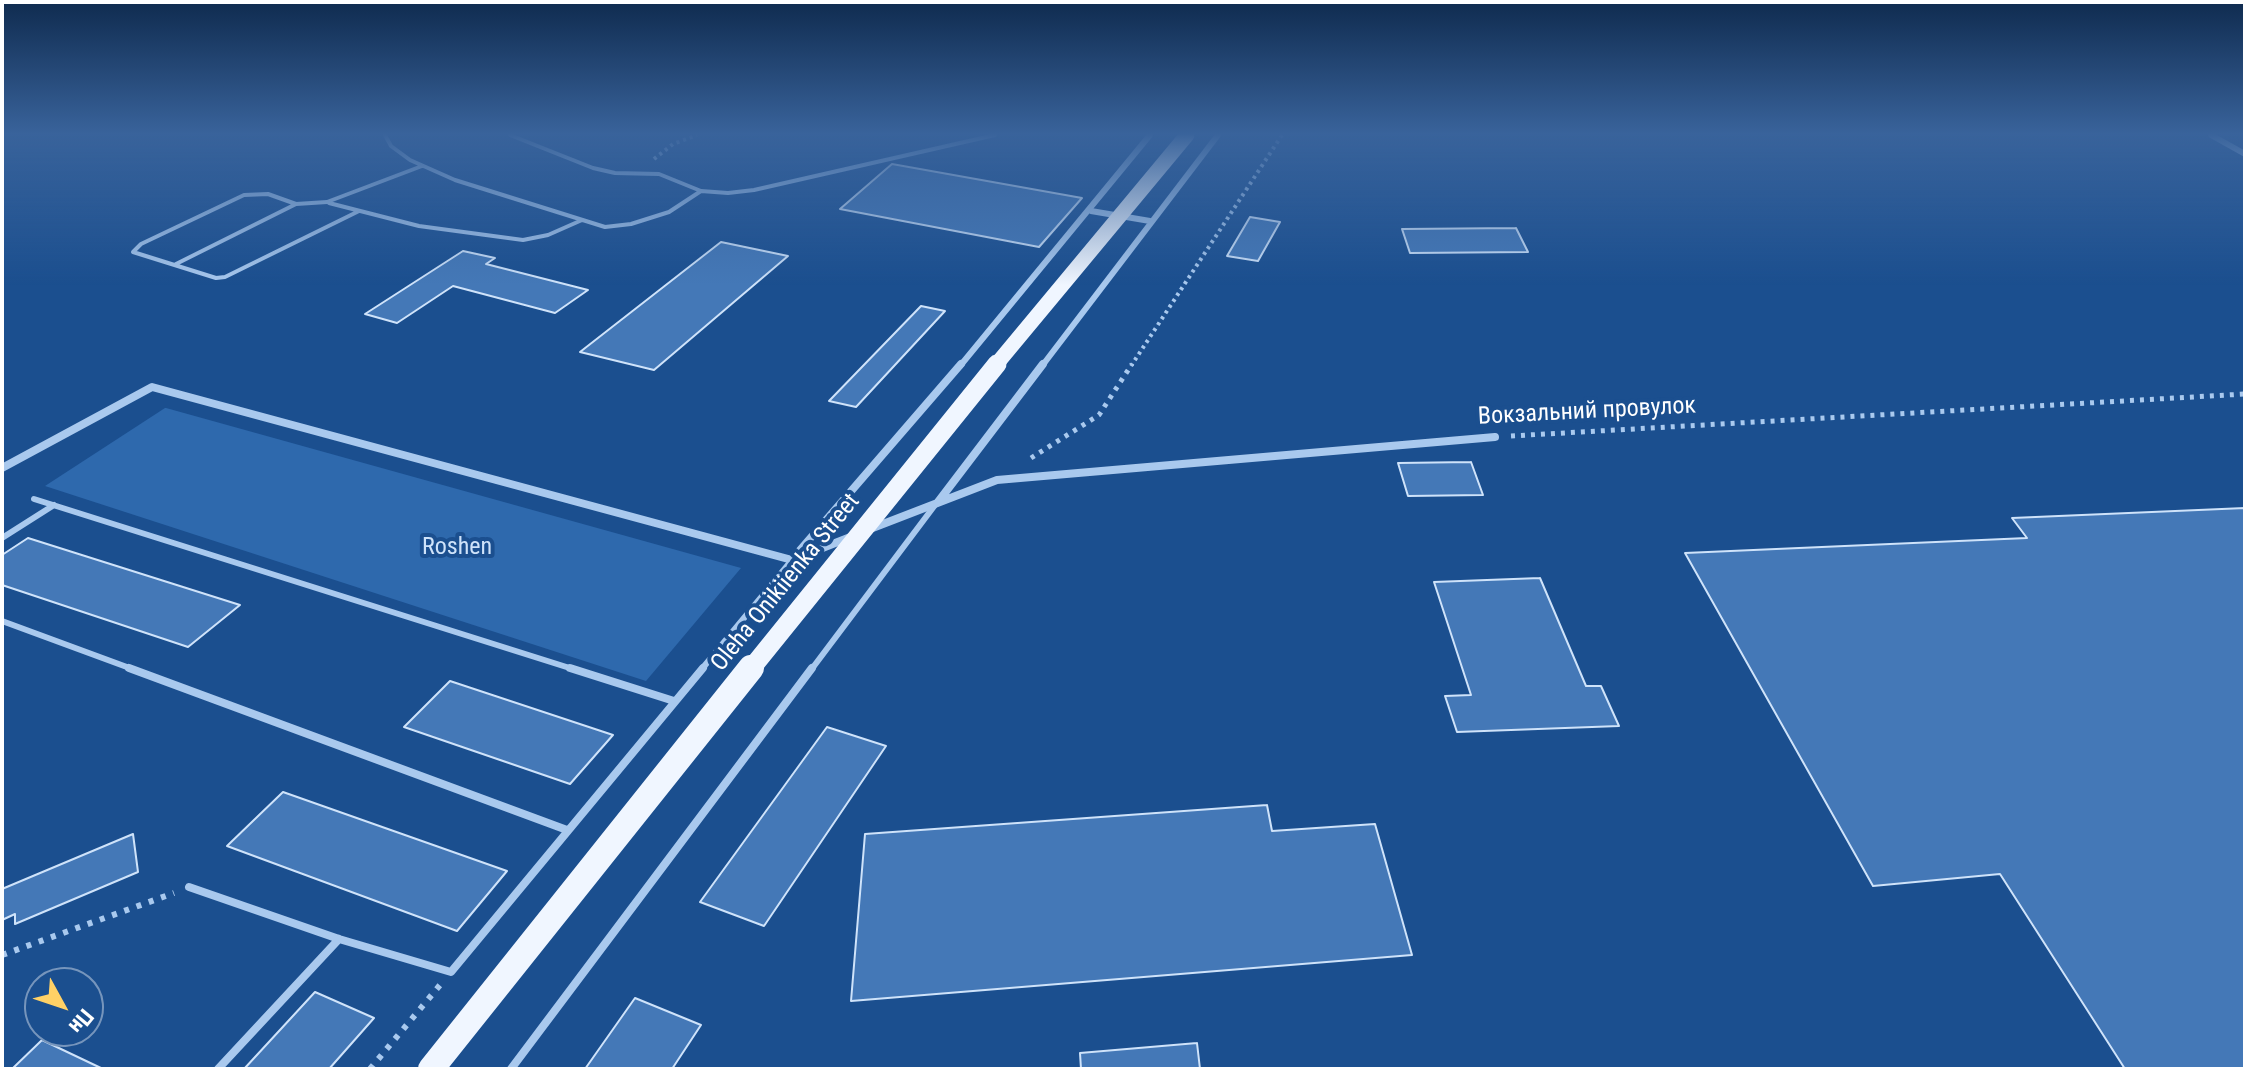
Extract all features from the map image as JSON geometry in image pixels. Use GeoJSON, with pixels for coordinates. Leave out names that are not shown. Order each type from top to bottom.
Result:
{"type":"FeatureCollection","features":[{"type":"Feature","properties":{"kind":"main road","name":"Oleha Onikiienka Street"},"geometry":{"type":"LineString","coordinates":[[431,1069],[920,456],[1145,185]]}},
{"type":"Feature","properties":{"kind":"street"},"geometry":{"type":"LineString","coordinates":[[2,468],[152,387],[792,560],[1111,185]]}},
{"type":"Feature","properties":{"kind":"street"},"geometry":{"type":"LineString","coordinates":[[937,502],[1178,185]]}},
{"type":"Feature","properties":{"kind":"street"},"geometry":{"type":"LineString","coordinates":[[1091,211],[1150,221]]}},
{"type":"Feature","properties":{"kind":"street","name":"Вокзальний провулок"},"geometry":{"type":"LineString","coordinates":[[792,560],[997,480],[1495,437]]}},
{"type":"Feature","properties":{"kind":"lane"},"geometry":{"type":"LineString","coordinates":[[176,264],[296,204],[327,202],[372,185]]}},
{"type":"Feature","properties":{"kind":"lane"},"geometry":{"type":"LineString","coordinates":[[471,185],[605,227],[631,224],[669,212],[701,191]]}},
{"type":"Feature","properties":{"kind":"lane"},"geometry":{"type":"LineString","coordinates":[[686,185],[701,191],[728,193],[776,185]]}},
{"type":"Feature","properties":{"kind":"lane"},"geometry":{"type":"LineString","coordinates":[[296,204],[268,194],[244,195],[141,244],[133,252],[216,278],[225,277],[359,211]]}},
{"type":"Feature","properties":{"kind":"lane"},"geometry":{"type":"LineString","coordinates":[[327,202],[419,226],[523,240],[548,235],[582,220]]}},
{"type":"Feature","properties":{"kind":"lane"},"geometry":{"type":"LineString","coordinates":[[34,499],[674,701]]}},
{"type":"Feature","properties":{"kind":"lane"},"geometry":{"type":"LineString","coordinates":[[511,1069],[937,502]]}},
{"type":"Feature","properties":{"kind":"lane"},"geometry":{"type":"LineString","coordinates":[[2,538],[54,505]]}},
{"type":"Feature","properties":{"kind":"lane"},"geometry":{"type":"LineString","coordinates":[[189,887],[339,939],[451,972],[792,560]]}},
{"type":"Feature","properties":{"kind":"lane"},"geometry":{"type":"LineString","coordinates":[[2,621],[567,830]]}},
{"type":"Feature","properties":{"kind":"lane"},"geometry":{"type":"LineString","coordinates":[[218,1069],[339,939]]}},
{"type":"Feature","properties":{"kind":"path"},"geometry":{"type":"LineString","coordinates":[[997,480],[1099,415],[1249,185]]}},
{"type":"Feature","properties":{"kind":"path","name":"Вокзальний провулок"},"geometry":{"type":"LineString","coordinates":[[1495,437],[2245,394]]}},
{"type":"Feature","properties":{"kind":"path"},"geometry":{"type":"LineString","coordinates":[[2,955],[189,887]]}},
{"type":"Feature","properties":{"kind":"path"},"geometry":{"type":"LineString","coordinates":[[370,1069],[451,972]]}},
{"type":"Feature","properties":{"kind":"green space","name":"Roshen"},"geometry":{"type":"Polygon","coordinates":[[[165,408],[741,568],[646,681],[45,486],[165,408]]]}},
{"type":"Feature","properties":{"kind":"building"},"geometry":{"type":"Polygon","coordinates":[[[868,185],[1009,185],[1082,198],[1039,247],[840,209],[868,185]]]}},
{"type":"Feature","properties":{"kind":"building"},"geometry":{"type":"Polygon","coordinates":[[[1250,217],[1280,222],[1258,261],[1227,256],[1250,217]]]}},
{"type":"Feature","properties":{"kind":"building"},"geometry":{"type":"Polygon","coordinates":[[[1516,228],[1528,252],[1410,253],[1402,229],[1516,228]]]}},
{"type":"Feature","properties":{"kind":"building"},"geometry":{"type":"Polygon","coordinates":[[[721,242],[788,256],[654,370],[580,352],[721,242]]]}},
{"type":"Feature","properties":{"kind":"building"},"geometry":{"type":"Polygon","coordinates":[[[463,251],[495,258],[486,264],[588,290],[555,313],[453,286],[397,323],[365,314],[463,251]]]}},
{"type":"Feature","properties":{"kind":"building"},"geometry":{"type":"Polygon","coordinates":[[[921,306],[945,311],[856,407],[829,401],[921,306]]]}},
{"type":"Feature","properties":{"kind":"building"},"geometry":{"type":"Polygon","coordinates":[[[1471,462],[1483,495],[1408,496],[1398,463],[1471,462]]]}},
{"type":"Feature","properties":{"kind":"building"},"geometry":{"type":"Polygon","coordinates":[[[2245,508],[2245,1069],[2125,1069],[2000,874],[1873,886],[1685,553],[2027,538],[2012,518],[2245,508]]]}},
{"type":"Feature","properties":{"kind":"building"},"geometry":{"type":"Polygon","coordinates":[[[28,538],[240,605],[188,647],[2,585],[2,555],[28,538]]]}},
{"type":"Feature","properties":{"kind":"building"},"geometry":{"type":"Polygon","coordinates":[[[1540,578],[1586,686],[1601,686],[1619,726],[1457,732],[1445,696],[1471,695],[1434,582],[1540,578]]]}},
{"type":"Feature","properties":{"kind":"building"},"geometry":{"type":"Polygon","coordinates":[[[450,681],[613,735],[570,784],[404,727],[450,681]]]}},
{"type":"Feature","properties":{"kind":"building"},"geometry":{"type":"Polygon","coordinates":[[[827,727],[886,746],[764,926],[700,902],[827,727]]]}},
{"type":"Feature","properties":{"kind":"building"},"geometry":{"type":"Polygon","coordinates":[[[283,792],[507,871],[457,931],[227,846],[283,792]]]}},
{"type":"Feature","properties":{"kind":"building"},"geometry":{"type":"Polygon","coordinates":[[[1267,805],[1272,831],[1375,824],[1412,955],[851,1001],[865,834],[1267,805]]]}},
{"type":"Feature","properties":{"kind":"building"},"geometry":{"type":"Polygon","coordinates":[[[133,834],[138,872],[15,924],[15,914],[2,920],[2,889],[133,834]]]}},
{"type":"Feature","properties":{"kind":"building"},"geometry":{"type":"Polygon","coordinates":[[[315,992],[374,1018],[329,1069],[244,1069],[315,992]]]}},
{"type":"Feature","properties":{"kind":"building"},"geometry":{"type":"Polygon","coordinates":[[[635,998],[701,1025],[672,1069],[585,1069],[635,998]]]}},
{"type":"Feature","properties":{"kind":"building"},"geometry":{"type":"Polygon","coordinates":[[[1197,1043],[1200,1069],[1081,1069],[1080,1053],[1197,1043]]]}},
{"type":"Feature","properties":{"kind":"building"},"geometry":{"type":"Polygon","coordinates":[[[35,1047],[57,1047],[103,1069],[12,1069],[35,1047]]]}}]}
